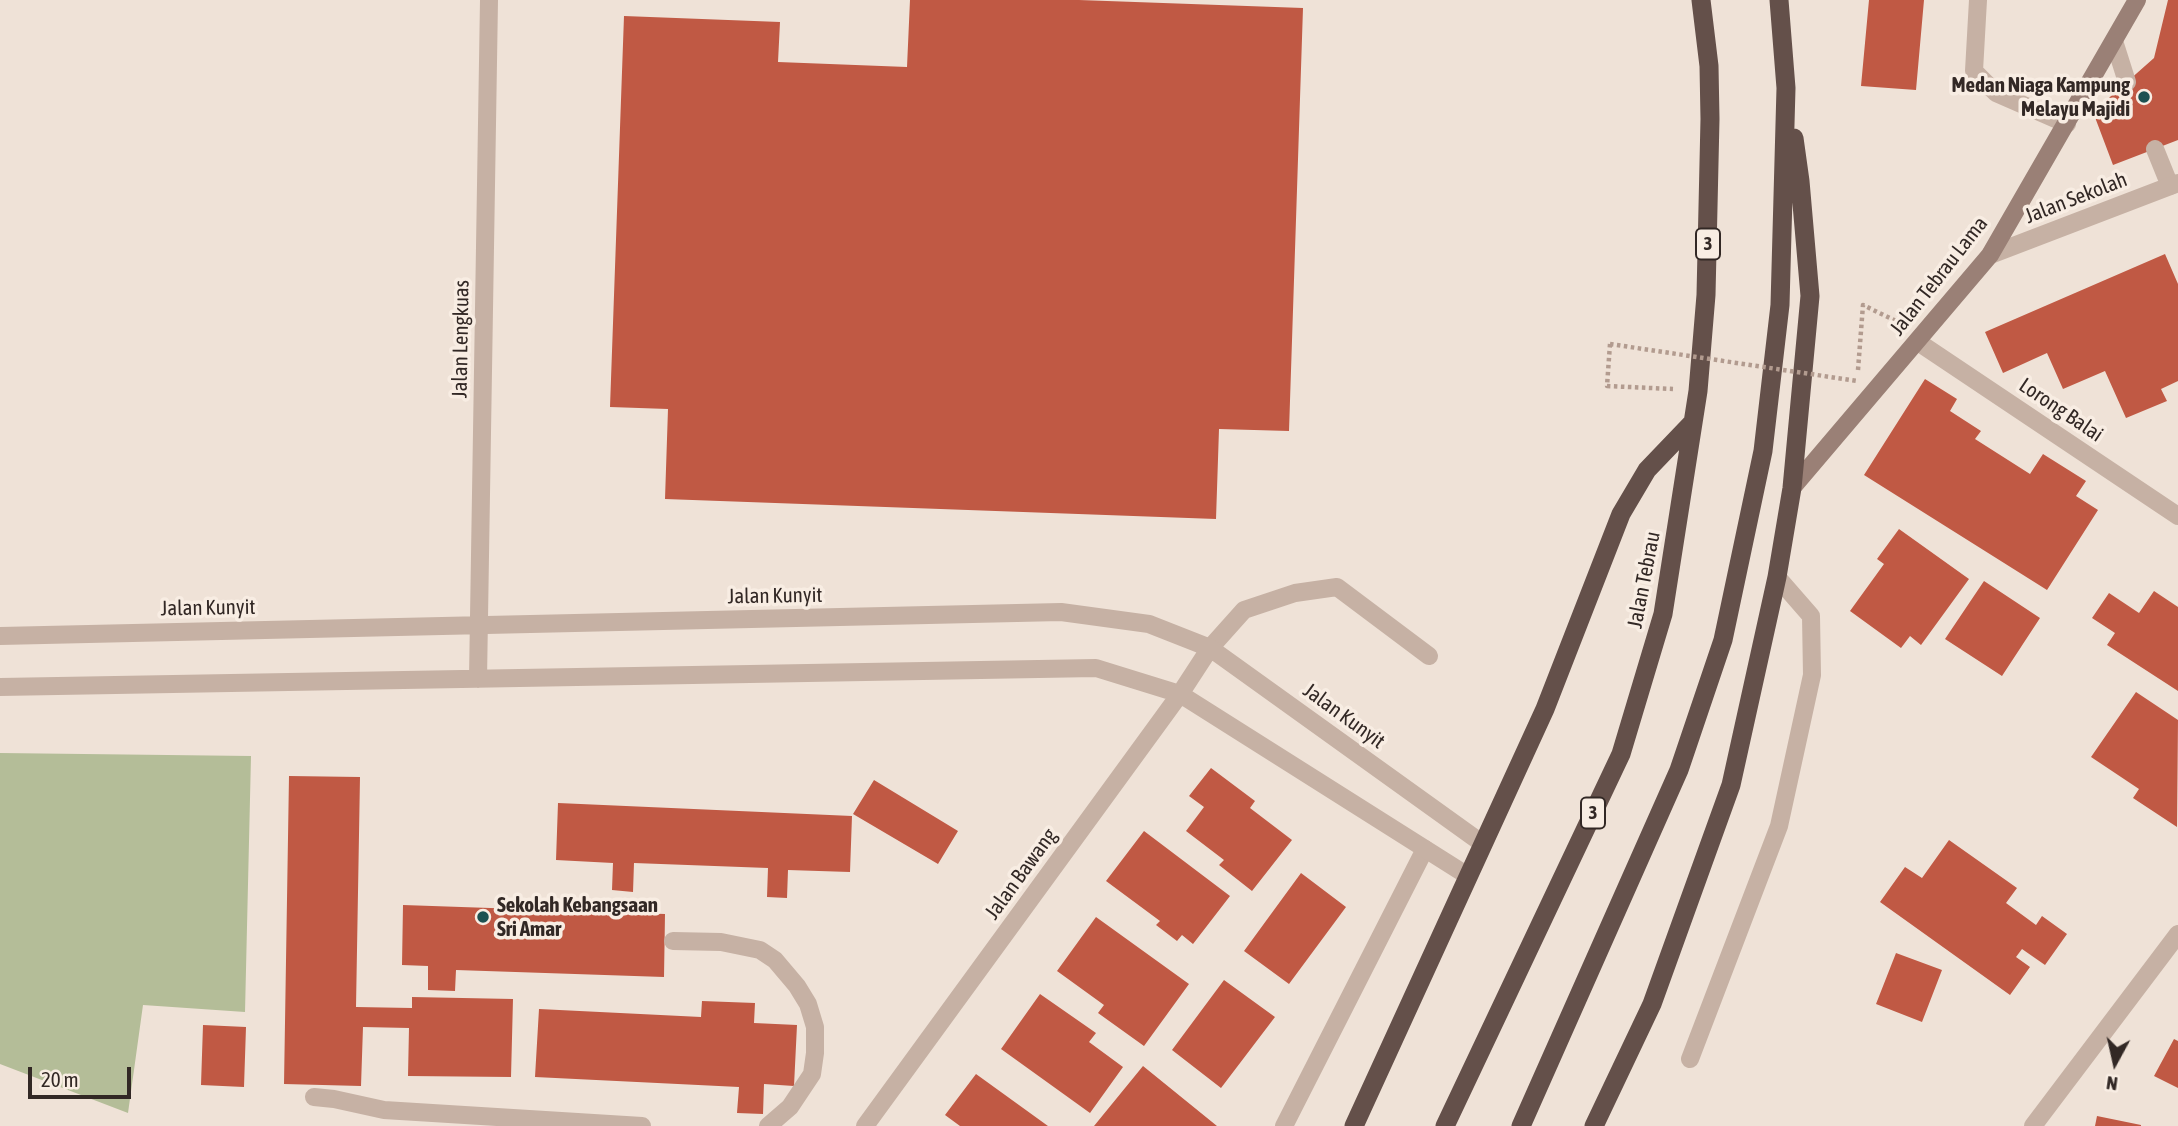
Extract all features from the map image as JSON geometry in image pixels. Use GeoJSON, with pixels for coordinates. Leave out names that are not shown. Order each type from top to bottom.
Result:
{"type":"FeatureCollection","features":[{"type":"Feature","properties":{"kind":"highway","name":"Jalan Tebrau"},"geometry":{"type":"LineString","coordinates":[[1445,1126],[1622,754],[1663,614],[1698,391],[1706,295],[1710,158],[1709,66],[1701,0]]}},
{"type":"Feature","properties":{"kind":"highway"},"geometry":{"type":"LineString","coordinates":[[1594,1126],[1652,1004],[1731,785],[1777,577],[1792,488],[1810,296],[1800,181],[1786,88],[1779,0]]}},
{"type":"Feature","properties":{"kind":"highway"},"geometry":{"type":"LineString","coordinates":[[1521,1126],[1679,770],[1723,639],[1763,451],[1780,305],[1786,88]]}},
{"type":"Feature","properties":{"kind":"highway"},"geometry":{"type":"LineString","coordinates":[[1354,1126],[1545,709],[1621,514],[1647,470],[1693,422]]}},
{"type":"Feature","properties":{"kind":"main road","name":"Jalan Tebrau Lama"},"geometry":{"type":"LineString","coordinates":[[1792,488],[1990,255],[2137,0]]}},
{"type":"Feature","properties":{"kind":"street","name":"Jalan Lengkuas"},"geometry":{"type":"LineString","coordinates":[[478,679],[489,0]]}},
{"type":"Feature","properties":{"kind":"street"},"geometry":{"type":"LineString","coordinates":[[1978,0],[1974,71],[1996,93],[2067,124]]}},
{"type":"Feature","properties":{"kind":"street"},"geometry":{"type":"LineString","coordinates":[[2114,41],[2127,82]]}},
{"type":"Feature","properties":{"kind":"street"},"geometry":{"type":"LineString","coordinates":[[2155,149],[2174,184]]}},
{"type":"Feature","properties":{"kind":"street","name":"Jalan Sekolah"},"geometry":{"type":"LineString","coordinates":[[1990,255],[2174,184]]}},
{"type":"Feature","properties":{"kind":"street","name":"Lorong Balai"},"geometry":{"type":"LineString","coordinates":[[1921,338],[2178,516]]}},
{"type":"Feature","properties":{"kind":"street"},"geometry":{"type":"LineString","coordinates":[[1690,1059],[1779,826],[1812,675],[1811,616],[1777,577]]}},
{"type":"Feature","properties":{"kind":"street","name":"Jalan Bawang"},"geometry":{"type":"LineString","coordinates":[[865,1126],[1180,694],[1210,648],[1244,610],[1295,593],[1337,587],[1429,656]]}},
{"type":"Feature","properties":{"kind":"street","name":"Jalan Kunyit"},"geometry":{"type":"LineString","coordinates":[[0,636],[1062,612],[1149,624],[1210,648],[1483,845]]}},
{"type":"Feature","properties":{"kind":"street"},"geometry":{"type":"LineString","coordinates":[[0,687],[1096,668],[1180,694],[1468,876]]}},
{"type":"Feature","properties":{"kind":"street"},"geometry":{"type":"LineString","coordinates":[[1284,1126],[1424,849]]}},
{"type":"Feature","properties":{"kind":"street"},"geometry":{"type":"LineString","coordinates":[[2033,1126],[2178,934]]}},
{"type":"Feature","properties":{"kind":"street"},"geometry":{"type":"LineString","coordinates":[[673,941],[720,942],[760,950],[782,968],[808,1004],[815,1027],[816,1053],[812,1074],[790,1107],[768,1126]]}},
{"type":"Feature","properties":{"kind":"street"},"geometry":{"type":"LineString","coordinates":[[314,1097],[383,1111],[642,1126]]}},
{"type":"Feature","properties":{"kind":"path"},"geometry":{"type":"LineString","coordinates":[[1698,391],[1606,386],[1610,344],[1857,381],[1863,305],[1921,338]]}},
{"type":"Feature","properties":{"kind":"green space"},"geometry":{"type":"Polygon","coordinates":[[[0,753],[251,756],[245,1012],[143,1005],[128,1113],[0,1064],[0,753]]]}},
{"type":"Feature","properties":{"kind":"building"},"geometry":{"type":"Polygon","coordinates":[[[910,0],[1079,0],[1303,8],[1289,431],[1219,429],[1216,519],[665,499],[668,409],[610,407],[624,16],[780,22],[778,62],[907,67],[910,0]]]}},
{"type":"Feature","properties":{"kind":"building"},"geometry":{"type":"Polygon","coordinates":[[[1869,0],[1924,0],[1916,90],[1861,86],[1869,0]]]}},
{"type":"Feature","properties":{"kind":"building","name":"Medan Niaga Kampung Melayu Majidi"},"geometry":{"type":"Polygon","coordinates":[[[2168,0],[2178,0],[2178,140],[2113,165],[2093,112],[2154,58],[2168,0]]]}},
{"type":"Feature","properties":{"kind":"building"},"geometry":{"type":"Polygon","coordinates":[[[2165,254],[2178,284],[2178,381],[2161,389],[2167,401],[2126,418],[2105,371],[2063,389],[2047,353],[2003,373],[1985,332],[2165,254]]]}},
{"type":"Feature","properties":{"kind":"building"},"geometry":{"type":"Polygon","coordinates":[[[1925,379],[1957,399],[1950,411],[1981,431],[1975,439],[2030,474],[2043,454],[2086,481],[2076,496],[2098,510],[2047,590],[1864,475],[1925,379]]]}},
{"type":"Feature","properties":{"kind":"building"},"geometry":{"type":"Polygon","coordinates":[[[1899,529],[1969,579],[1921,645],[1910,636],[1901,648],[1850,611],[1884,564],[1877,559],[1899,529]]]}},
{"type":"Feature","properties":{"kind":"building"},"geometry":{"type":"Polygon","coordinates":[[[1984,581],[2040,618],[2002,676],[1945,639],[1984,581]]]}},
{"type":"Feature","properties":{"kind":"building"},"geometry":{"type":"Polygon","coordinates":[[[2154,591],[2178,607],[2178,691],[2107,645],[2115,633],[2092,618],[2109,593],[2139,613],[2154,591]]]}},
{"type":"Feature","properties":{"kind":"building"},"geometry":{"type":"Polygon","coordinates":[[[2136,692],[2178,720],[2177,827],[2133,798],[2139,789],[2091,757],[2136,692]]]}},
{"type":"Feature","properties":{"kind":"building"},"geometry":{"type":"Polygon","coordinates":[[[1211,768],[1255,801],[1250,808],[1292,840],[1252,891],[1219,865],[1224,860],[1186,831],[1204,807],[1189,796],[1211,768]]]}},
{"type":"Feature","properties":{"kind":"building"},"geometry":{"type":"Polygon","coordinates":[[[289,776],[360,777],[356,1007],[412,1008],[412,997],[513,999],[511,1077],[408,1076],[409,1028],[363,1027],[361,1086],[284,1084],[289,776]]]}},
{"type":"Feature","properties":{"kind":"building"},"geometry":{"type":"Polygon","coordinates":[[[874,780],[958,831],[938,864],[853,814],[874,780]]]}},
{"type":"Feature","properties":{"kind":"building"},"geometry":{"type":"Polygon","coordinates":[[[558,803],[852,816],[850,872],[788,870],[787,898],[767,897],[768,868],[634,863],[633,892],[612,890],[613,863],[556,860],[558,803]]]}},
{"type":"Feature","properties":{"kind":"building"},"geometry":{"type":"Polygon","coordinates":[[[1144,831],[1230,896],[1193,944],[1182,935],[1177,941],[1156,925],[1160,921],[1106,881],[1144,831]]]}},
{"type":"Feature","properties":{"kind":"building"},"geometry":{"type":"Polygon","coordinates":[[[1949,840],[2017,888],[2006,903],[2036,925],[2042,916],[2067,934],[2045,965],[2022,949],[2016,957],[2030,967],[2010,995],[1880,902],[1905,867],[1922,878],[1949,840]]]}},
{"type":"Feature","properties":{"kind":"building"},"geometry":{"type":"Polygon","coordinates":[[[1301,873],[1346,907],[1289,984],[1244,951],[1301,873]]]}},
{"type":"Feature","properties":{"kind":"building"},"geometry":{"type":"Polygon","coordinates":[[[403,905],[665,914],[664,977],[456,970],[455,991],[428,990],[428,966],[402,965],[403,905]]]}},
{"type":"Feature","properties":{"kind":"building"},"geometry":{"type":"Polygon","coordinates":[[[1096,917],[1189,984],[1144,1046],[1098,1013],[1104,1005],[1057,971],[1096,917]]]}},
{"type":"Feature","properties":{"kind":"building"},"geometry":{"type":"Polygon","coordinates":[[[1896,953],[1942,970],[1922,1022],[1876,1004],[1896,953]]]}},
{"type":"Feature","properties":{"kind":"building"},"geometry":{"type":"Polygon","coordinates":[[[1224,980],[1275,1017],[1221,1088],[1172,1050],[1224,980]]]}},
{"type":"Feature","properties":{"kind":"building"},"geometry":{"type":"Polygon","coordinates":[[[1040,994],[1096,1033],[1089,1042],[1123,1067],[1090,1113],[1001,1049],[1040,994]]]}},
{"type":"Feature","properties":{"kind":"building"},"geometry":{"type":"Polygon","coordinates":[[[702,1001],[755,1003],[754,1023],[797,1025],[794,1086],[764,1084],[763,1114],[737,1113],[739,1087],[535,1077],[539,1009],[701,1017],[702,1001]]]}},
{"type":"Feature","properties":{"kind":"building"},"geometry":{"type":"Polygon","coordinates":[[[203,1025],[246,1027],[244,1087],[201,1085],[203,1025]]]}},
{"type":"Feature","properties":{"kind":"building"},"geometry":{"type":"Polygon","coordinates":[[[2174,1039],[2178,1041],[2178,1088],[2154,1076],[2174,1039]]]}},
{"type":"Feature","properties":{"kind":"building"},"geometry":{"type":"Polygon","coordinates":[[[1143,1066],[1217,1126],[1094,1126],[1143,1066]]]}},
{"type":"Feature","properties":{"kind":"building"},"geometry":{"type":"Polygon","coordinates":[[[976,1074],[1048,1126],[960,1126],[945,1115],[976,1074]]]}},
{"type":"Feature","properties":{"kind":"building"},"geometry":{"type":"Polygon","coordinates":[[[2097,1116],[2141,1125],[2141,1126],[2095,1126],[2097,1116]]]}},
{"type":"Feature","properties":{"kind":"place","name":"Medan Niaga Kampung Melayu Majidi"},"geometry":{"type":"Point","coordinates":[2144,97]}},
{"type":"Feature","properties":{"kind":"place","name":"Sekolah Kebangsaan Sri Amar"},"geometry":{"type":"Point","coordinates":[483,917]}}]}
